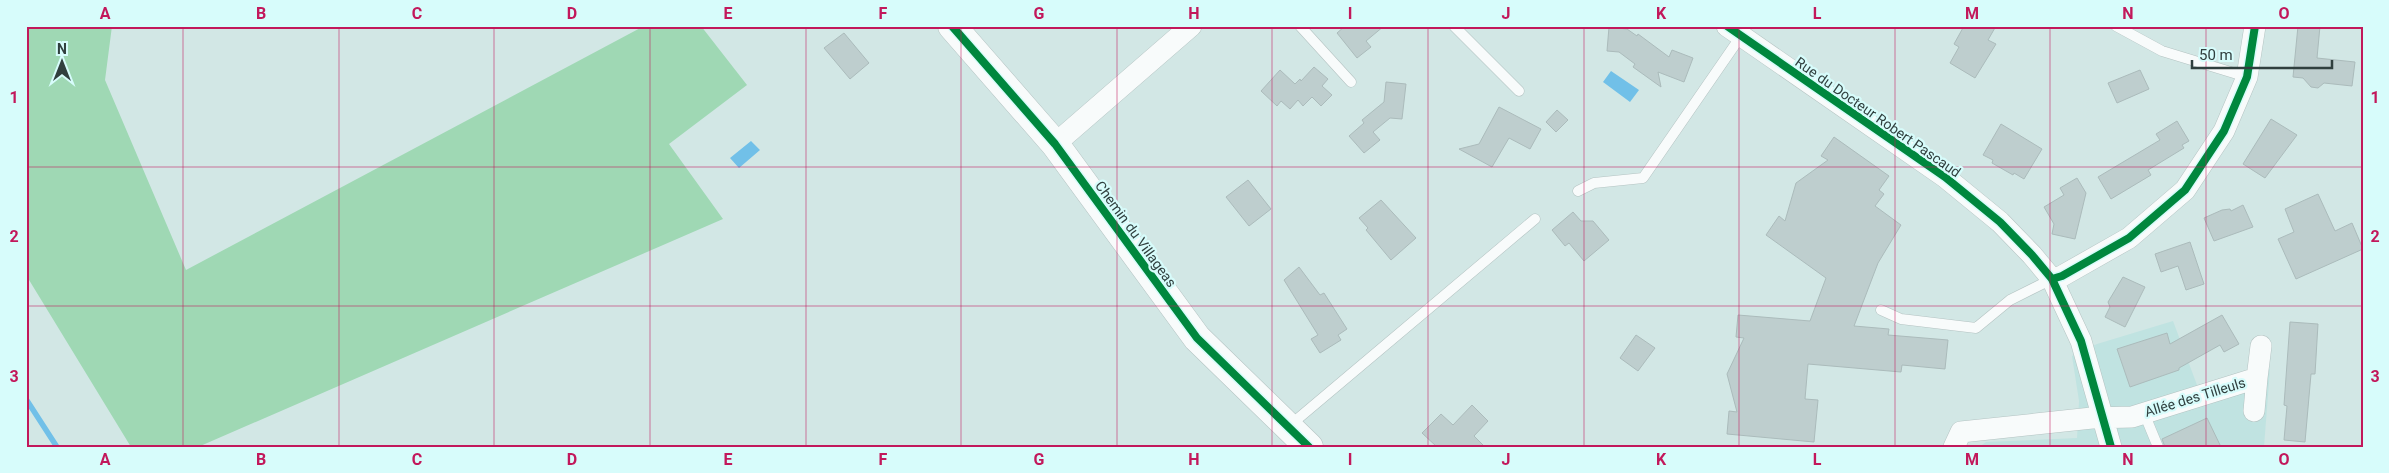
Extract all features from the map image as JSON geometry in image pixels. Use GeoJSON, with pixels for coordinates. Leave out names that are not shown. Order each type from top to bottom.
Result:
{"type":"FeatureCollection","features":[{"type":"Feature","properties":{"kind":"street","name":"Chemin du Villageas"},"geometry":{"type":"LineString","coordinates":[[952,26],[1055,144],[1197,338],[1309,447]]}},
{"type":"Feature","properties":{"kind":"street"},"geometry":{"type":"LineString","coordinates":[[1055,144],[1191,26]]}},
{"type":"Feature","properties":{"kind":"street"},"geometry":{"type":"LineString","coordinates":[[2052,279],[2062,276],[2129,238],[2185,190],[2224,130],[2247,77],[2255,26]]}},
{"type":"Feature","properties":{"kind":"street","name":"Rue du Docteur Robert Pascaud"},"geometry":{"type":"LineString","coordinates":[[1734,31],[1945,177],[2000,222],[2052,279],[2081,341],[2111,447]]}},
{"type":"Feature","properties":{"kind":"street","name":"Allée des Tilleuls"},"geometry":{"type":"LineString","coordinates":[[1954,447],[1961,432],[2102,417],[2132,417],[2257,378],[2261,346]]}},
{"type":"Feature","properties":{"kind":"street"},"geometry":{"type":"LineString","coordinates":[[2254,411],[2257,378]]}},
{"type":"Feature","properties":{"kind":"lane"},"geometry":{"type":"LineString","coordinates":[[1300,26],[1351,82]]}},
{"type":"Feature","properties":{"kind":"lane"},"geometry":{"type":"LineString","coordinates":[[1454,26],[1519,91]]}},
{"type":"Feature","properties":{"kind":"lane"},"geometry":{"type":"LineString","coordinates":[[2116,26],[2162,51],[2247,77]]}},
{"type":"Feature","properties":{"kind":"lane"},"geometry":{"type":"LineString","coordinates":[[1578,191],[1594,183],[1643,178],[1734,31]]}},
{"type":"Feature","properties":{"kind":"lane"},"geometry":{"type":"LineString","coordinates":[[1287,427],[1535,219]]}},
{"type":"Feature","properties":{"kind":"lane"},"geometry":{"type":"LineString","coordinates":[[1881,310],[1901,319],[1976,328],[2010,300],[2052,279]]}},
{"type":"Feature","properties":{"kind":"lane"},"geometry":{"type":"LineString","coordinates":[[2144,413],[2158,447]]}},
{"type":"Feature","properties":{"kind":"shaded area"},"geometry":{"type":"Polygon","coordinates":[[[2173,321],[2197,385],[2270,369],[2264,447],[1979,447],[1986,442],[2077,438],[2079,401],[2072,356],[2097,344],[2173,321]]]}},
{"type":"Feature","properties":{"kind":"green space"},"geometry":{"type":"Polygon","coordinates":[[[26,26],[112,26],[105,80],[186,270],[644,26],[701,26],[747,85],[669,144],[723,219],[198,447],[131,447],[26,275],[26,26]]]}},
{"type":"Feature","properties":{"kind":"water"},"geometry":{"type":"Polygon","coordinates":[[[1611,71],[1639,90],[1630,102],[1603,82],[1611,71]]]}},
{"type":"Feature","properties":{"kind":"water"},"geometry":{"type":"Polygon","coordinates":[[[751,141],[760,150],[739,168],[730,158],[751,141]]]}},
{"type":"Feature","properties":{"kind":"building"},"geometry":{"type":"Polygon","coordinates":[[[1345,26],[1384,26],[1366,41],[1371,47],[1357,58],[1337,33],[1345,26]]]}},
{"type":"Feature","properties":{"kind":"building"},"geometry":{"type":"Polygon","coordinates":[[[1964,26],[1996,26],[1988,40],[1996,44],[1975,78],[1950,63],[1959,47],[1954,44],[1964,26]]]}},
{"type":"Feature","properties":{"kind":"building"},"geometry":{"type":"Polygon","coordinates":[[[2298,26],[2320,26],[2317,58],[2355,62],[2352,86],[2324,83],[2318,88],[2311,87],[2303,78],[2293,77],[2298,26]]]}},
{"type":"Feature","properties":{"kind":"building"},"geometry":{"type":"Polygon","coordinates":[[[1609,27],[1627,29],[1637,36],[1638,34],[1669,57],[1672,50],[1693,58],[1684,82],[1658,72],[1661,87],[1633,67],[1635,64],[1619,52],[1607,51],[1609,27]]]}},
{"type":"Feature","properties":{"kind":"building"},"geometry":{"type":"Polygon","coordinates":[[[844,33],[869,63],[850,79],[824,48],[844,33]]]}},
{"type":"Feature","properties":{"kind":"building"},"geometry":{"type":"Polygon","coordinates":[[[1314,67],[1328,79],[1322,86],[1332,95],[1321,106],[1312,97],[1303,106],[1298,100],[1290,109],[1281,101],[1277,106],[1261,91],[1280,70],[1295,84],[1300,79],[1301,81],[1314,67]]]}},
{"type":"Feature","properties":{"kind":"building"},"geometry":{"type":"Polygon","coordinates":[[[2140,70],[2149,89],[2117,103],[2108,83],[2140,70]]]}},
{"type":"Feature","properties":{"kind":"building"},"geometry":{"type":"Polygon","coordinates":[[[1386,82],[1406,84],[1402,119],[1390,118],[1373,132],[1380,140],[1364,153],[1349,136],[1364,123],[1362,120],[1384,102],[1386,82]]]}},
{"type":"Feature","properties":{"kind":"building"},"geometry":{"type":"Polygon","coordinates":[[[1499,107],[1541,129],[1530,149],[1509,138],[1492,167],[1459,149],[1479,144],[1499,107]]]}},
{"type":"Feature","properties":{"kind":"building"},"geometry":{"type":"Polygon","coordinates":[[[1557,110],[1568,120],[1556,132],[1546,122],[1557,110]]]}},
{"type":"Feature","properties":{"kind":"building"},"geometry":{"type":"Polygon","coordinates":[[[2271,119],[2297,135],[2265,178],[2243,164],[2271,119]]]}},
{"type":"Feature","properties":{"kind":"building"},"geometry":{"type":"Polygon","coordinates":[[[2177,121],[2189,141],[2182,145],[2184,148],[2148,170],[2151,175],[2111,199],[2098,177],[2160,140],[2156,134],[2177,121]]]}},
{"type":"Feature","properties":{"kind":"building"},"geometry":{"type":"Polygon","coordinates":[[[2001,124],[2042,149],[2024,179],[1992,163],[1993,160],[1983,155],[2001,124]]]}},
{"type":"Feature","properties":{"kind":"building"},"geometry":{"type":"Polygon","coordinates":[[[1834,137],[1889,176],[1879,190],[1884,194],[1875,206],[1901,225],[1878,263],[1854,326],[1889,329],[1888,335],[1948,340],[1945,369],[1902,365],[1901,372],[1808,364],[1805,399],[1818,400],[1814,442],[1727,434],[1729,411],[1737,412],[1727,374],[1744,338],[1736,337],[1738,315],[1810,321],[1826,278],[1766,235],[1779,216],[1785,221],[1796,183],[1828,160],[1821,156],[1834,137]]]}},
{"type":"Feature","properties":{"kind":"building"},"geometry":{"type":"Polygon","coordinates":[[[2077,178],[2086,193],[2075,239],[2052,234],[2054,224],[2044,207],[2064,195],[2060,188],[2077,178]]]}},
{"type":"Feature","properties":{"kind":"building"},"geometry":{"type":"Polygon","coordinates":[[[1248,180],[1271,209],[1249,226],[1226,197],[1248,180]]]}},
{"type":"Feature","properties":{"kind":"building"},"geometry":{"type":"Polygon","coordinates":[[[2318,194],[2335,231],[2352,223],[2363,249],[2296,279],[2278,239],[2294,232],[2285,209],[2318,194]]]}},
{"type":"Feature","properties":{"kind":"building"},"geometry":{"type":"Polygon","coordinates":[[[1381,200],[1416,238],[1391,260],[1366,230],[1368,228],[1359,218],[1381,200]]]}},
{"type":"Feature","properties":{"kind":"building"},"geometry":{"type":"Polygon","coordinates":[[[2243,205],[2253,227],[2214,241],[2204,218],[2222,210],[2230,209],[2231,211],[2243,205]]]}},
{"type":"Feature","properties":{"kind":"building"},"geometry":{"type":"Polygon","coordinates":[[[1573,212],[1581,221],[1593,221],[1609,240],[1584,261],[1569,243],[1565,246],[1552,230],[1573,212]]]}},
{"type":"Feature","properties":{"kind":"building"},"geometry":{"type":"Polygon","coordinates":[[[2190,242],[2204,284],[2186,290],[2178,266],[2161,272],[2155,254],[2190,242]]]}},
{"type":"Feature","properties":{"kind":"building"},"geometry":{"type":"Polygon","coordinates":[[[1299,267],[1320,295],[1324,293],[1347,329],[1338,335],[1341,340],[1320,353],[1311,339],[1318,335],[1284,280],[1299,267]]]}},
{"type":"Feature","properties":{"kind":"building"},"geometry":{"type":"Polygon","coordinates":[[[2123,277],[2145,287],[2125,327],[2105,317],[2110,307],[2108,302],[2123,277]]]}},
{"type":"Feature","properties":{"kind":"building"},"geometry":{"type":"Polygon","coordinates":[[[2222,315],[2239,344],[2224,352],[2220,345],[2179,368],[2179,370],[2130,387],[2117,349],[2167,333],[2170,344],[2222,315]]]}},
{"type":"Feature","properties":{"kind":"building"},"geometry":{"type":"Polygon","coordinates":[[[2290,322],[2318,324],[2315,374],[2311,374],[2305,442],[2284,440],[2287,406],[2284,405],[2290,322]]]}},
{"type":"Feature","properties":{"kind":"building"},"geometry":{"type":"Polygon","coordinates":[[[1636,335],[1655,348],[1638,371],[1620,358],[1636,335]]]}},
{"type":"Feature","properties":{"kind":"building"},"geometry":{"type":"Polygon","coordinates":[[[1472,405],[1488,421],[1474,436],[1485,447],[1437,447],[1422,433],[1441,414],[1453,425],[1472,405]]]}},
{"type":"Feature","properties":{"kind":"building"},"geometry":{"type":"Polygon","coordinates":[[[2207,418],[2221,447],[2165,447],[2162,439],[2207,418]]]}},
{"type":"Feature","properties":{"kind":"waterway"},"geometry":{"type":"LineString","coordinates":[[26,399],[57,447]]}},
{"type":"Feature","properties":{"kind":"cycle path"},"geometry":{"type":"LineString","coordinates":[[952,26],[1055,144],[1197,338],[1309,447]]}},
{"type":"Feature","properties":{"kind":"cycle path"},"geometry":{"type":"LineString","coordinates":[[1727,26],[1945,177],[2000,222],[2032,255],[2052,279],[2081,341],[2111,447]]}},
{"type":"Feature","properties":{"kind":"cycle path"},"geometry":{"type":"LineString","coordinates":[[2052,279],[2062,276],[2129,238],[2185,190],[2224,131],[2247,77],[2255,26]]}}]}
